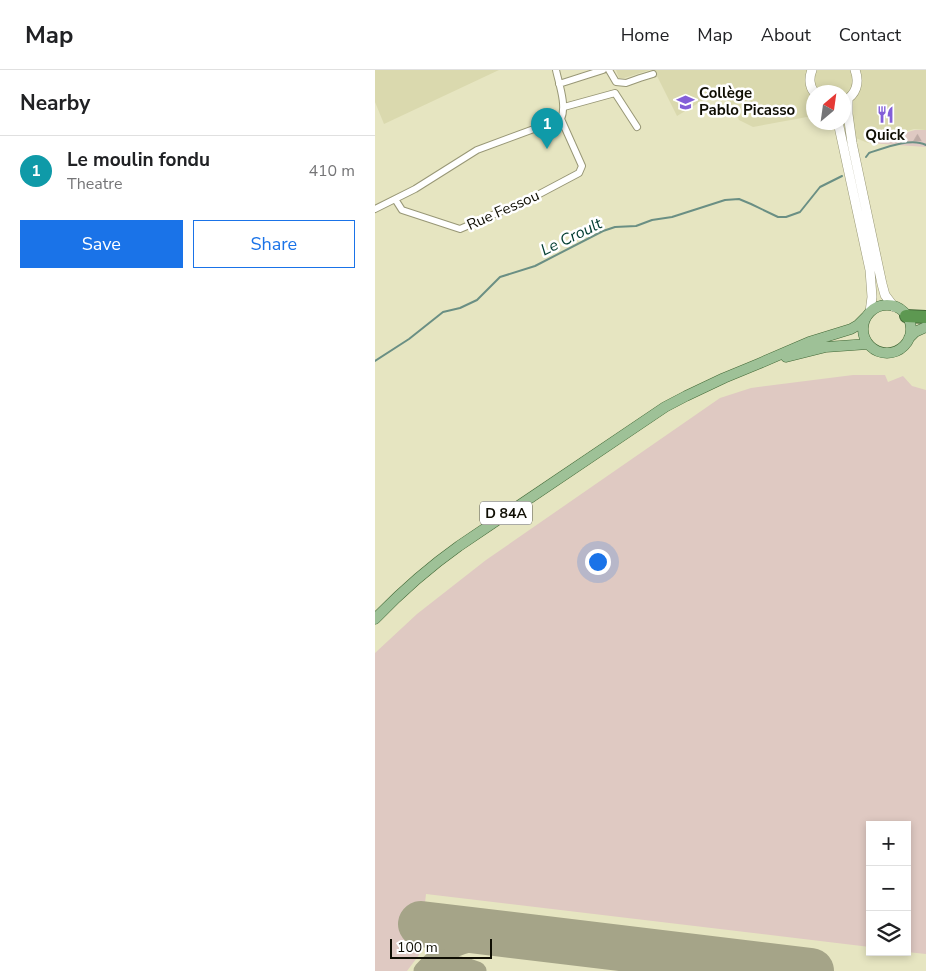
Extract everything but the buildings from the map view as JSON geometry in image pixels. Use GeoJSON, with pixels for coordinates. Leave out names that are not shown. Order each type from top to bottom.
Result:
{"type":"FeatureCollection","features":[{"type":"Feature","properties":{"kind":"highway"},"geometry":{"type":"LineString","coordinates":[[906,316],[926,317]]}},
{"type":"Feature","properties":{"kind":"main road"},"geometry":{"type":"LineString","coordinates":[[811,85],[810,74],[812,70]]}},
{"type":"Feature","properties":{"kind":"main road"},"geometry":{"type":"LineString","coordinates":[[851,94],[857,85],[858,78],[855,70]]}},
{"type":"Feature","properties":{"kind":"main road"},"geometry":{"type":"LineString","coordinates":[[840,130],[870,270],[872,298],[863,324],[864,338],[873,349],[887,353],[900,349],[915,332],[926,328]]}},
{"type":"Feature","properties":{"kind":"main road"},"geometry":{"type":"LineString","coordinates":[[851,130],[882,284],[885,295],[894,307]]}},
{"type":"Feature","properties":{"kind":"main road"},"geometry":{"type":"LineString","coordinates":[[868,314],[881,306],[899,309],[906,316],[909,323],[909,338]]}},
{"type":"Feature","properties":{"kind":"main road","name":"D 84A"},"geometry":{"type":"LineString","coordinates":[[375,620],[413,582],[452,551],[647,419],[686,396],[724,378],[809,342],[851,329],[858,325],[868,314]]}},
{"type":"Feature","properties":{"kind":"main road","name":"D 84A"},"geometry":{"type":"LineString","coordinates":[[758,364],[826,347],[867,344]]}},
{"type":"Feature","properties":{"kind":"street"},"geometry":{"type":"LineString","coordinates":[[375,209],[395,200],[477,150],[561,119],[564,107],[556,70]]}},
{"type":"Feature","properties":{"kind":"street"},"geometry":{"type":"LineString","coordinates":[[559,84],[603,70]]}},
{"type":"Feature","properties":{"kind":"street"},"geometry":{"type":"LineString","coordinates":[[609,70],[616,82],[626,83],[653,74]]}},
{"type":"Feature","properties":{"kind":"street"},"geometry":{"type":"LineString","coordinates":[[564,107],[615,93],[637,127]]}},
{"type":"Feature","properties":{"kind":"street","name":"Rue Fessou"},"geometry":{"type":"LineString","coordinates":[[395,200],[402,210],[460,229],[530,198],[579,173],[582,166],[561,119]]}},
{"type":"Feature","properties":{"kind":"shaded area"},"geometry":{"type":"Polygon","coordinates":[[[375,70],[499,70],[384,124],[375,102],[375,70]]]}},
{"type":"Feature","properties":{"kind":"shaded area"},"geometry":{"type":"Polygon","coordinates":[[[616,70],[650,70],[619,78],[616,70]]]}},
{"type":"Feature","properties":{"kind":"shaded area"},"geometry":{"type":"Polygon","coordinates":[[[654,70],[926,70],[926,130],[914,129],[868,143],[836,130],[851,130],[851,85],[806,85],[806,117],[753,127],[739,120],[723,88],[677,116],[654,70]]]}},
{"type":"Feature","properties":{"kind":"green space"},"geometry":{"type":"Polygon","coordinates":[[[915,130],[926,130],[926,147],[869,143],[915,130]]]}},
{"type":"Feature","properties":{"kind":"green space"},"geometry":{"type":"Polygon","coordinates":[[[853,375],[885,375],[888,382],[903,376],[912,386],[926,390],[926,954],[911,952],[911,821],[866,821],[866,947],[426,894],[419,955],[407,971],[375,971],[375,653],[417,614],[486,560],[720,398],[751,388],[853,375]]]}},
{"type":"Feature","properties":{"kind":"waterway","name":"Le Croult"},"geometry":{"type":"LineString","coordinates":[[866,157],[869,153],[897,144],[913,142],[926,145]]}},
{"type":"Feature","properties":{"kind":"waterway","name":"Le Croult"},"geometry":{"type":"LineString","coordinates":[[375,361],[409,339],[443,312],[460,308],[477,300],[500,277],[535,266],[603,231],[615,227],[636,226],[652,220],[672,217],[725,200],[739,199],[778,217],[786,217],[800,212],[820,187],[842,176]]}},
{"type":"Feature","properties":{"kind":"taxiway"},"geometry":{"type":"LineString","coordinates":[[423,971],[431,962],[444,953],[464,944],[518,936]]}},
{"type":"Feature","properties":{"kind":"taxiway"},"geometry":{"type":"LineString","coordinates":[[426,970],[433,967],[452,965],[477,971]]}},
{"type":"Feature","properties":{"kind":"taxiway"},"geometry":{"type":"LineString","coordinates":[[792,971],[801,970]]}},
{"type":"Feature","properties":{"kind":"runway"},"geometry":{"type":"LineString","coordinates":[[421,924],[811,971]]}},
{"type":"Feature","properties":{"kind":"place","name":"Collège Pablo Picasso"},"geometry":{"type":"Point","coordinates":[685,102]}},
{"type":"Feature","properties":{"kind":"place","name":"Quick"},"geometry":{"type":"Point","coordinates":[885,114]}},
{"type":"Feature","properties":{"kind":"place","name":"Le moulin fondu"},"geometry":{"type":"Point","coordinates":[547,149]}}]}
